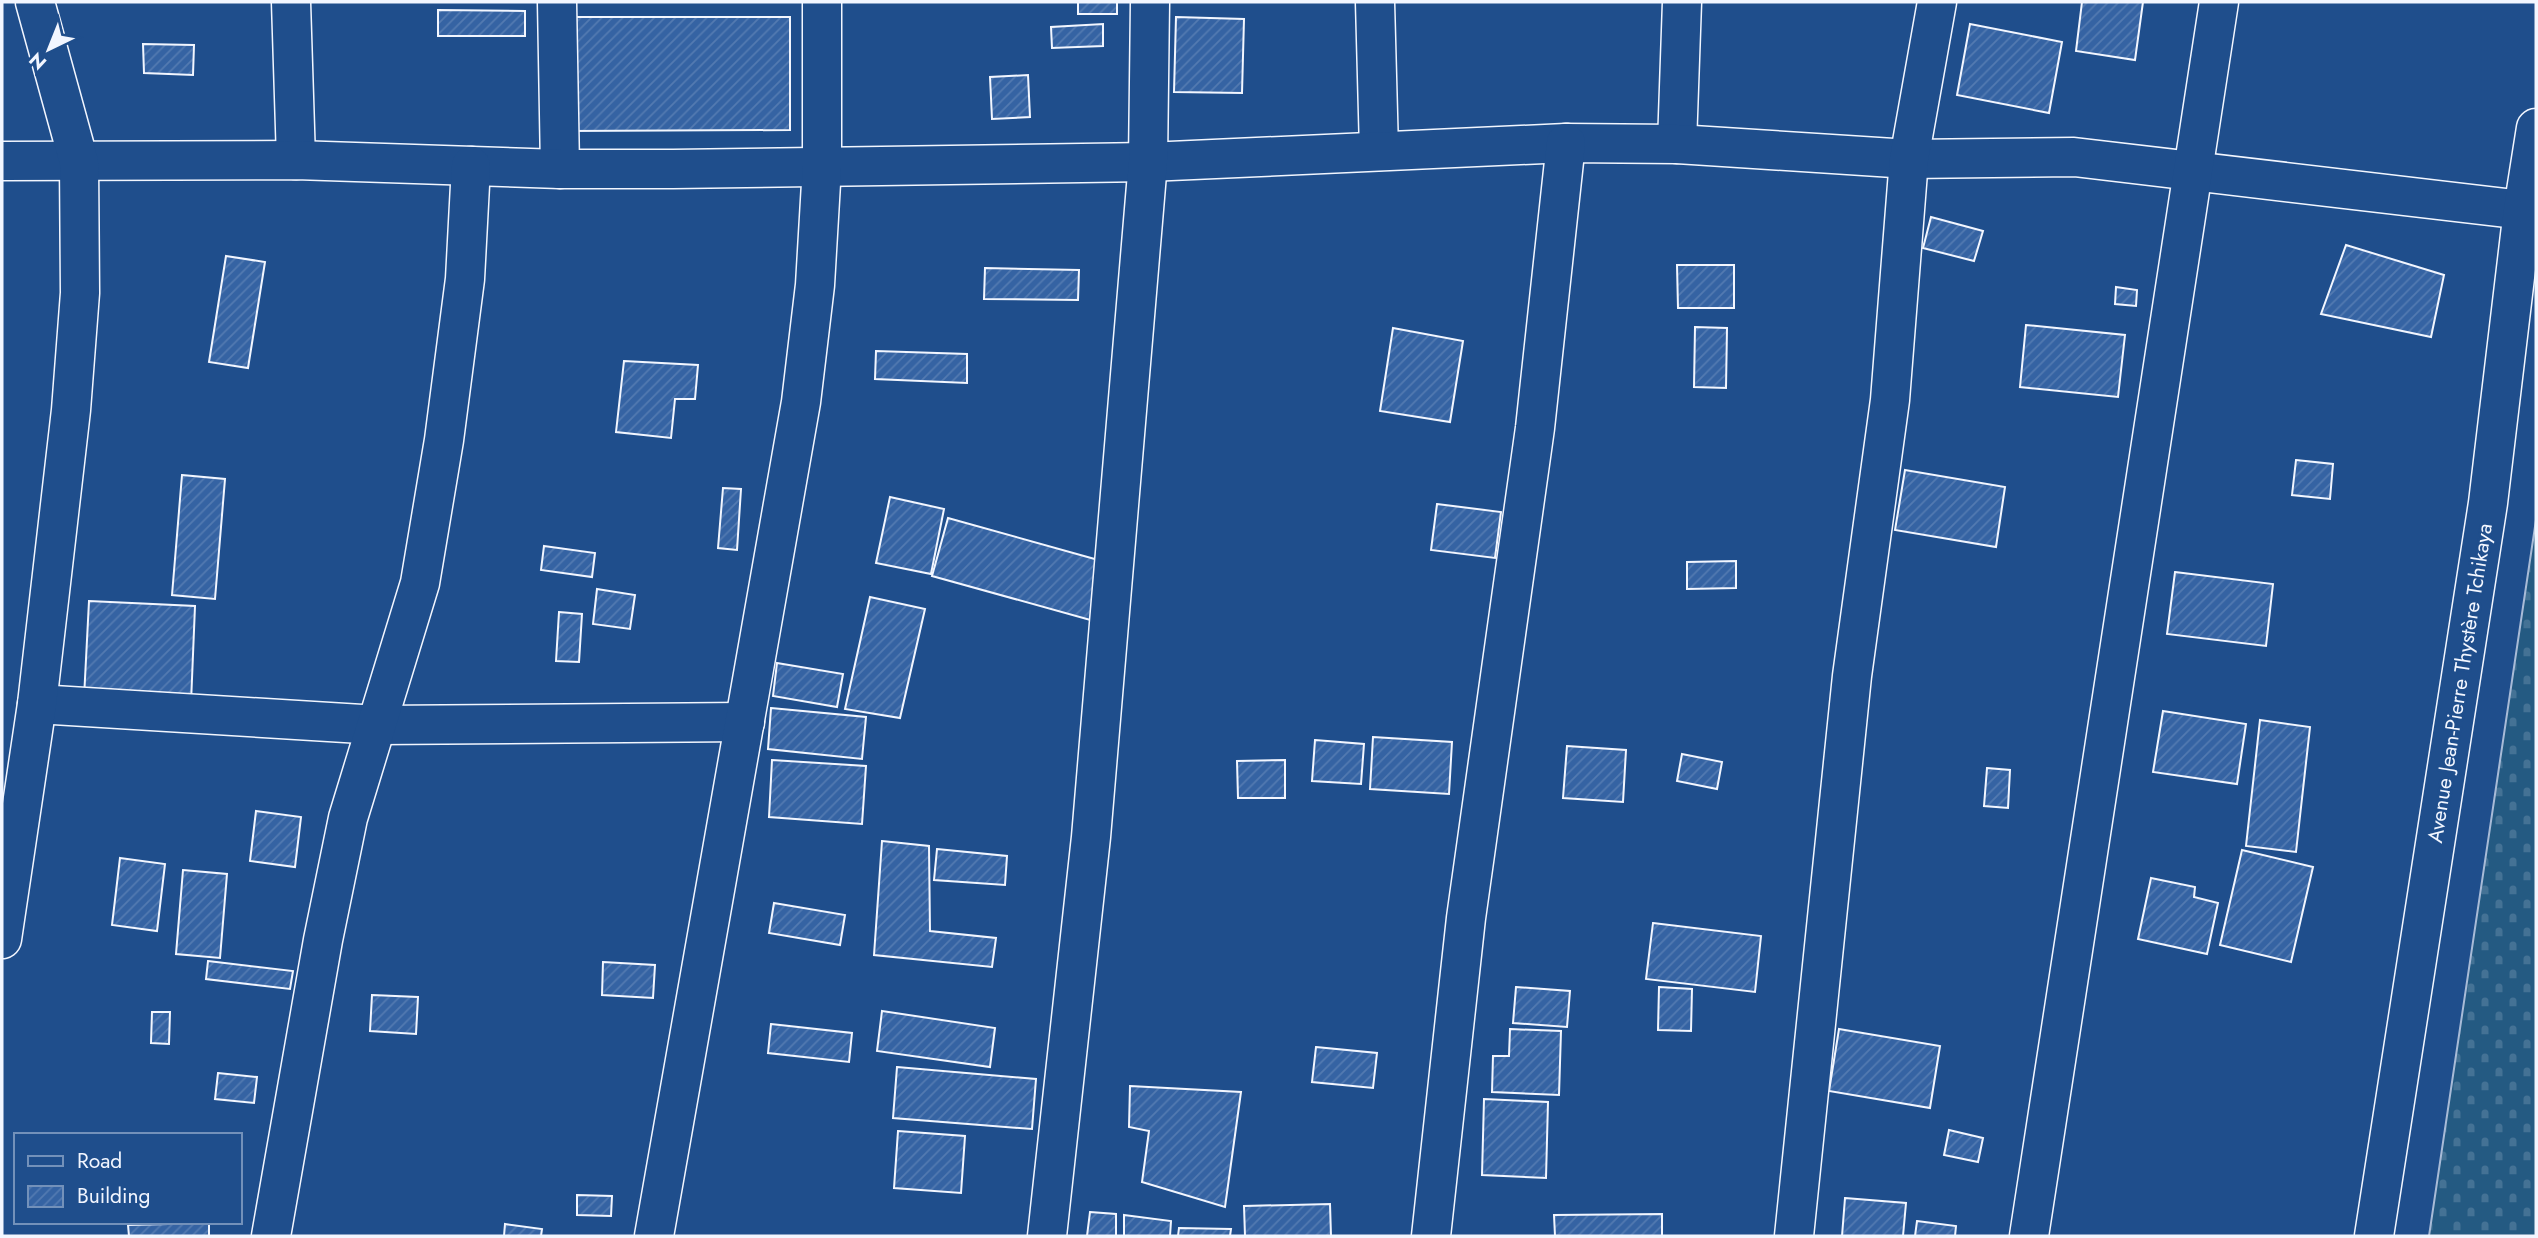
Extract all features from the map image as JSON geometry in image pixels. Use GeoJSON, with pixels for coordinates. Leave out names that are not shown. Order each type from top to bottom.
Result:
{"type":"FeatureCollection","features":[{"type":"Feature","properties":{"kind":"street"},"geometry":{"type":"LineString","coordinates":[[2,939],[37,704],[77,332],[79,162],[35,2]]}},
{"type":"Feature","properties":{"kind":"street"},"geometry":{"type":"LineString","coordinates":[[291,2],[296,160]]}},
{"type":"Feature","properties":{"kind":"street"},"geometry":{"type":"LineString","coordinates":[[558,2],[560,169]]}},
{"type":"Feature","properties":{"kind":"street"},"geometry":{"type":"LineString","coordinates":[[654,1236],[801,402],[815,285],[822,166],[822,2]]}},
{"type":"Feature","properties":{"kind":"street"},"geometry":{"type":"LineString","coordinates":[[1047,1236],[1091,837],[1148,162],[1150,2]]}},
{"type":"Feature","properties":{"kind":"street"},"geometry":{"type":"LineString","coordinates":[[1375,2],[1379,151]]}},
{"type":"Feature","properties":{"kind":"street"},"geometry":{"type":"LineString","coordinates":[[1677,144],[1682,2]]}},
{"type":"Feature","properties":{"kind":"street"},"geometry":{"type":"LineString","coordinates":[[1794,1236],[1852,676],[1889,400],[1909,159],[1937,2]]}},
{"type":"Feature","properties":{"kind":"street"},"geometry":{"type":"LineString","coordinates":[[2029,1236],[2219,2]]}},
{"type":"Feature","properties":{"kind":"street","name":"Avenue Jean-Pierre Thystère Tchikaya"},"geometry":{"type":"LineString","coordinates":[[2374,1236],[2488,503],[2523,210],[2536,128]]}},
{"type":"Feature","properties":{"kind":"street"},"geometry":{"type":"LineString","coordinates":[[2,161],[296,160],[560,169],[1148,162],[1566,143],[1677,144],[1909,159],[2074,157],[2523,210]]}},
{"type":"Feature","properties":{"kind":"street"},"geometry":{"type":"LineString","coordinates":[[1431,1236],[1466,918],[1535,428],[1566,143]]}},
{"type":"Feature","properties":{"kind":"street"},"geometry":{"type":"LineString","coordinates":[[271,1236],[348,818],[419,583],[444,440],[465,279],[471,166]]}},
{"type":"Feature","properties":{"kind":"street"},"geometry":{"type":"LineString","coordinates":[[37,704],[378,725],[745,722]]}},
{"type":"Feature","properties":{"kind":"green space"},"geometry":{"type":"Polygon","coordinates":[[[2536,520],[2536,1236],[2429,1236],[2536,520]]]}},
{"type":"Feature","properties":{"kind":"building"},"geometry":{"type":"Polygon","coordinates":[[[1078,2],[1117,2],[1117,14],[1078,14],[1078,2]]]}},
{"type":"Feature","properties":{"kind":"building"},"geometry":{"type":"Polygon","coordinates":[[[2082,2],[2143,2],[2135,60],[2076,51],[2082,2]]]}},
{"type":"Feature","properties":{"kind":"building"},"geometry":{"type":"Polygon","coordinates":[[[438,10],[525,11],[525,36],[438,36],[438,10]]]}},
{"type":"Feature","properties":{"kind":"building"},"geometry":{"type":"Polygon","coordinates":[[[567,17],[790,17],[790,130],[568,131],[567,17]]]}},
{"type":"Feature","properties":{"kind":"building"},"geometry":{"type":"Polygon","coordinates":[[[1176,17],[1244,19],[1242,93],[1174,92],[1176,17]]]}},
{"type":"Feature","properties":{"kind":"building"},"geometry":{"type":"Polygon","coordinates":[[[1103,24],[1103,46],[1052,48],[1051,27],[1103,24]]]}},
{"type":"Feature","properties":{"kind":"building"},"geometry":{"type":"Polygon","coordinates":[[[1970,24],[2062,42],[2049,113],[1957,95],[1970,24]]]}},
{"type":"Feature","properties":{"kind":"building"},"geometry":{"type":"Polygon","coordinates":[[[143,44],[194,45],[193,75],[144,73],[143,44]]]}},
{"type":"Feature","properties":{"kind":"building"},"geometry":{"type":"Polygon","coordinates":[[[1028,75],[1030,117],[992,119],[990,77],[1028,75]]]}},
{"type":"Feature","properties":{"kind":"building"},"geometry":{"type":"Polygon","coordinates":[[[1931,217],[1983,231],[1974,261],[1923,248],[1931,217]]]}},
{"type":"Feature","properties":{"kind":"building"},"geometry":{"type":"Polygon","coordinates":[[[2346,245],[2444,275],[2431,337],[2321,314],[2346,245]]]}},
{"type":"Feature","properties":{"kind":"building"},"geometry":{"type":"Polygon","coordinates":[[[226,256],[265,262],[248,368],[209,362],[226,256]]]}},
{"type":"Feature","properties":{"kind":"building"},"geometry":{"type":"Polygon","coordinates":[[[1677,265],[1734,265],[1734,308],[1678,308],[1677,265]]]}},
{"type":"Feature","properties":{"kind":"building"},"geometry":{"type":"Polygon","coordinates":[[[985,268],[1079,270],[1078,300],[984,299],[985,268]]]}},
{"type":"Feature","properties":{"kind":"building"},"geometry":{"type":"Polygon","coordinates":[[[2116,287],[2137,290],[2136,306],[2115,304],[2116,287]]]}},
{"type":"Feature","properties":{"kind":"building"},"geometry":{"type":"Polygon","coordinates":[[[2026,325],[2125,335],[2118,397],[2020,387],[2026,325]]]}},
{"type":"Feature","properties":{"kind":"building"},"geometry":{"type":"Polygon","coordinates":[[[1695,327],[1727,328],[1726,388],[1694,387],[1695,327]]]}},
{"type":"Feature","properties":{"kind":"building"},"geometry":{"type":"Polygon","coordinates":[[[1393,328],[1463,341],[1450,422],[1380,411],[1393,328]]]}},
{"type":"Feature","properties":{"kind":"building"},"geometry":{"type":"Polygon","coordinates":[[[876,351],[967,354],[967,383],[875,379],[876,351]]]}},
{"type":"Feature","properties":{"kind":"building"},"geometry":{"type":"Polygon","coordinates":[[[624,361],[698,365],[695,399],[675,399],[671,438],[616,432],[624,361]]]}},
{"type":"Feature","properties":{"kind":"building"},"geometry":{"type":"Polygon","coordinates":[[[2296,460],[2333,464],[2330,499],[2292,495],[2296,460]]]}},
{"type":"Feature","properties":{"kind":"building"},"geometry":{"type":"Polygon","coordinates":[[[1905,470],[2005,487],[1996,547],[1895,530],[1905,470]]]}},
{"type":"Feature","properties":{"kind":"building"},"geometry":{"type":"Polygon","coordinates":[[[182,475],[225,479],[215,599],[172,595],[182,475]]]}},
{"type":"Feature","properties":{"kind":"building"},"geometry":{"type":"Polygon","coordinates":[[[723,488],[741,489],[737,550],[718,548],[723,488]]]}},
{"type":"Feature","properties":{"kind":"building"},"geometry":{"type":"Polygon","coordinates":[[[890,497],[944,509],[931,574],[876,563],[890,497]]]}},
{"type":"Feature","properties":{"kind":"building"},"geometry":{"type":"Polygon","coordinates":[[[1437,504],[1501,512],[1495,558],[1431,550],[1437,504]]]}},
{"type":"Feature","properties":{"kind":"building"},"geometry":{"type":"Polygon","coordinates":[[[948,518],[1109,563],[1094,621],[932,576],[948,518]]]}},
{"type":"Feature","properties":{"kind":"building"},"geometry":{"type":"Polygon","coordinates":[[[544,546],[595,553],[592,577],[541,570],[544,546]]]}},
{"type":"Feature","properties":{"kind":"building"},"geometry":{"type":"Polygon","coordinates":[[[1736,561],[1736,588],[1687,589],[1687,562],[1736,561]]]}},
{"type":"Feature","properties":{"kind":"building"},"geometry":{"type":"Polygon","coordinates":[[[2175,572],[2273,584],[2266,646],[2167,634],[2175,572]]]}},
{"type":"Feature","properties":{"kind":"building"},"geometry":{"type":"Polygon","coordinates":[[[597,589],[635,595],[630,629],[593,624],[597,589]]]}},
{"type":"Feature","properties":{"kind":"building"},"geometry":{"type":"Polygon","coordinates":[[[870,597],[925,609],[900,718],[845,709],[870,597]]]}},
{"type":"Feature","properties":{"kind":"building"},"geometry":{"type":"Polygon","coordinates":[[[89,601],[195,606],[191,703],[84,698],[89,601]]]}},
{"type":"Feature","properties":{"kind":"building"},"geometry":{"type":"Polygon","coordinates":[[[559,612],[582,614],[579,662],[556,661],[559,612]]]}},
{"type":"Feature","properties":{"kind":"building"},"geometry":{"type":"Polygon","coordinates":[[[777,663],[843,674],[837,707],[773,696],[777,663]]]}},
{"type":"Feature","properties":{"kind":"building"},"geometry":{"type":"Polygon","coordinates":[[[771,708],[866,717],[862,759],[768,749],[771,708]]]}},
{"type":"Feature","properties":{"kind":"building"},"geometry":{"type":"Polygon","coordinates":[[[2163,711],[2246,724],[2237,784],[2153,772],[2163,711]]]}},
{"type":"Feature","properties":{"kind":"building"},"geometry":{"type":"Polygon","coordinates":[[[2260,720],[2310,727],[2296,852],[2246,846],[2260,720]]]}},
{"type":"Feature","properties":{"kind":"building"},"geometry":{"type":"Polygon","coordinates":[[[1373,737],[1452,742],[1449,794],[1370,789],[1373,737]]]}},
{"type":"Feature","properties":{"kind":"building"},"geometry":{"type":"Polygon","coordinates":[[[1315,740],[1364,744],[1361,784],[1312,781],[1315,740]]]}},
{"type":"Feature","properties":{"kind":"building"},"geometry":{"type":"Polygon","coordinates":[[[1567,746],[1626,750],[1623,802],[1563,798],[1567,746]]]}},
{"type":"Feature","properties":{"kind":"building"},"geometry":{"type":"Polygon","coordinates":[[[1682,754],[1722,762],[1717,789],[1677,781],[1682,754]]]}},
{"type":"Feature","properties":{"kind":"building"},"geometry":{"type":"Polygon","coordinates":[[[772,760],[866,766],[862,824],[769,817],[772,760]]]}},
{"type":"Feature","properties":{"kind":"building"},"geometry":{"type":"Polygon","coordinates":[[[1285,760],[1285,798],[1238,798],[1237,761],[1285,760]]]}},
{"type":"Feature","properties":{"kind":"building"},"geometry":{"type":"Polygon","coordinates":[[[1987,768],[2010,770],[2008,808],[1984,806],[1987,768]]]}},
{"type":"Feature","properties":{"kind":"building"},"geometry":{"type":"Polygon","coordinates":[[[256,811],[301,817],[295,867],[250,861],[256,811]]]}},
{"type":"Feature","properties":{"kind":"building"},"geometry":{"type":"Polygon","coordinates":[[[882,841],[929,846],[930,931],[996,938],[992,967],[874,955],[882,841]]]}},
{"type":"Feature","properties":{"kind":"building"},"geometry":{"type":"Polygon","coordinates":[[[937,849],[1007,856],[1005,885],[934,880],[937,849]]]}},
{"type":"Feature","properties":{"kind":"building"},"geometry":{"type":"Polygon","coordinates":[[[2242,850],[2313,867],[2291,962],[2220,945],[2242,850]]]}},
{"type":"Feature","properties":{"kind":"building"},"geometry":{"type":"Polygon","coordinates":[[[120,858],[165,864],[157,931],[112,925],[120,858]]]}},
{"type":"Feature","properties":{"kind":"building"},"geometry":{"type":"Polygon","coordinates":[[[183,870],[227,874],[220,958],[176,954],[183,870]]]}},
{"type":"Feature","properties":{"kind":"building"},"geometry":{"type":"Polygon","coordinates":[[[2151,878],[2195,887],[2194,897],[2218,903],[2207,954],[2138,939],[2151,878]]]}},
{"type":"Feature","properties":{"kind":"building"},"geometry":{"type":"Polygon","coordinates":[[[774,903],[845,915],[840,945],[769,933],[774,903]]]}},
{"type":"Feature","properties":{"kind":"building"},"geometry":{"type":"Polygon","coordinates":[[[1653,923],[1761,936],[1755,992],[1646,979],[1653,923]]]}},
{"type":"Feature","properties":{"kind":"building"},"geometry":{"type":"Polygon","coordinates":[[[208,961],[293,971],[290,989],[206,979],[208,961]]]}},
{"type":"Feature","properties":{"kind":"building"},"geometry":{"type":"Polygon","coordinates":[[[603,962],[655,965],[653,998],[602,995],[603,962]]]}},
{"type":"Feature","properties":{"kind":"building"},"geometry":{"type":"Polygon","coordinates":[[[1516,987],[1570,991],[1567,1027],[1513,1023],[1516,987]]]}},
{"type":"Feature","properties":{"kind":"building"},"geometry":{"type":"Polygon","coordinates":[[[1659,987],[1692,989],[1691,1031],[1658,1030],[1659,987]]]}},
{"type":"Feature","properties":{"kind":"building"},"geometry":{"type":"Polygon","coordinates":[[[372,995],[418,997],[416,1034],[370,1031],[372,995]]]}},
{"type":"Feature","properties":{"kind":"building"},"geometry":{"type":"Polygon","coordinates":[[[882,1011],[995,1028],[990,1067],[877,1051],[882,1011]]]}},
{"type":"Feature","properties":{"kind":"building"},"geometry":{"type":"Polygon","coordinates":[[[152,1012],[170,1012],[169,1044],[151,1043],[152,1012]]]}},
{"type":"Feature","properties":{"kind":"building"},"geometry":{"type":"Polygon","coordinates":[[[771,1024],[852,1033],[849,1062],[768,1053],[771,1024]]]}},
{"type":"Feature","properties":{"kind":"building"},"geometry":{"type":"Polygon","coordinates":[[[1510,1029],[1561,1031],[1559,1095],[1492,1092],[1493,1056],[1509,1056],[1510,1029]]]}},
{"type":"Feature","properties":{"kind":"building"},"geometry":{"type":"Polygon","coordinates":[[[1839,1029],[1940,1046],[1930,1108],[1829,1091],[1839,1029]]]}},
{"type":"Feature","properties":{"kind":"building"},"geometry":{"type":"Polygon","coordinates":[[[1316,1047],[1377,1053],[1373,1088],[1312,1082],[1316,1047]]]}},
{"type":"Feature","properties":{"kind":"building"},"geometry":{"type":"Polygon","coordinates":[[[897,1067],[1036,1079],[1032,1129],[893,1118],[897,1067]]]}},
{"type":"Feature","properties":{"kind":"building"},"geometry":{"type":"Polygon","coordinates":[[[218,1073],[257,1077],[254,1103],[215,1099],[218,1073]]]}},
{"type":"Feature","properties":{"kind":"building"},"geometry":{"type":"Polygon","coordinates":[[[1130,1086],[1241,1092],[1225,1207],[1142,1182],[1149,1131],[1129,1127],[1130,1086]]]}},
{"type":"Feature","properties":{"kind":"building"},"geometry":{"type":"Polygon","coordinates":[[[1484,1099],[1548,1102],[1546,1178],[1482,1175],[1484,1099]]]}},
{"type":"Feature","properties":{"kind":"building"},"geometry":{"type":"Polygon","coordinates":[[[1949,1130],[1983,1138],[1978,1162],[1944,1155],[1949,1130]]]}},
{"type":"Feature","properties":{"kind":"building"},"geometry":{"type":"Polygon","coordinates":[[[898,1131],[965,1136],[961,1193],[894,1188],[898,1131]]]}},
{"type":"Feature","properties":{"kind":"building"},"geometry":{"type":"Polygon","coordinates":[[[577,1195],[612,1196],[611,1216],[577,1215],[577,1195]]]}},
{"type":"Feature","properties":{"kind":"building"},"geometry":{"type":"Polygon","coordinates":[[[1845,1198],[1906,1203],[1903,1236],[1842,1236],[1845,1198]]]}},
{"type":"Feature","properties":{"kind":"building"},"geometry":{"type":"Polygon","coordinates":[[[1330,1204],[1331,1236],[1245,1236],[1244,1206],[1330,1204]]]}},
{"type":"Feature","properties":{"kind":"building"},"geometry":{"type":"Polygon","coordinates":[[[1090,1212],[1116,1214],[1116,1236],[1087,1236],[1090,1212]]]}},
{"type":"Feature","properties":{"kind":"building"},"geometry":{"type":"Polygon","coordinates":[[[1662,1214],[1662,1236],[1555,1236],[1554,1215],[1662,1214]]]}},
{"type":"Feature","properties":{"kind":"building"},"geometry":{"type":"Polygon","coordinates":[[[1124,1215],[1171,1221],[1170,1236],[1124,1236],[1124,1215]]]}},
{"type":"Feature","properties":{"kind":"building"},"geometry":{"type":"Polygon","coordinates":[[[1917,1221],[1956,1226],[1955,1236],[1915,1236],[1917,1221]]]}},
{"type":"Feature","properties":{"kind":"building"},"geometry":{"type":"Polygon","coordinates":[[[209,1224],[209,1236],[129,1236],[128,1225],[209,1224]]]}},
{"type":"Feature","properties":{"kind":"building"},"geometry":{"type":"Polygon","coordinates":[[[505,1224],[542,1229],[541,1236],[504,1236],[505,1224]]]}},
{"type":"Feature","properties":{"kind":"building"},"geometry":{"type":"Polygon","coordinates":[[[1179,1228],[1231,1229],[1230,1236],[1178,1236],[1179,1228]]]}}]}
